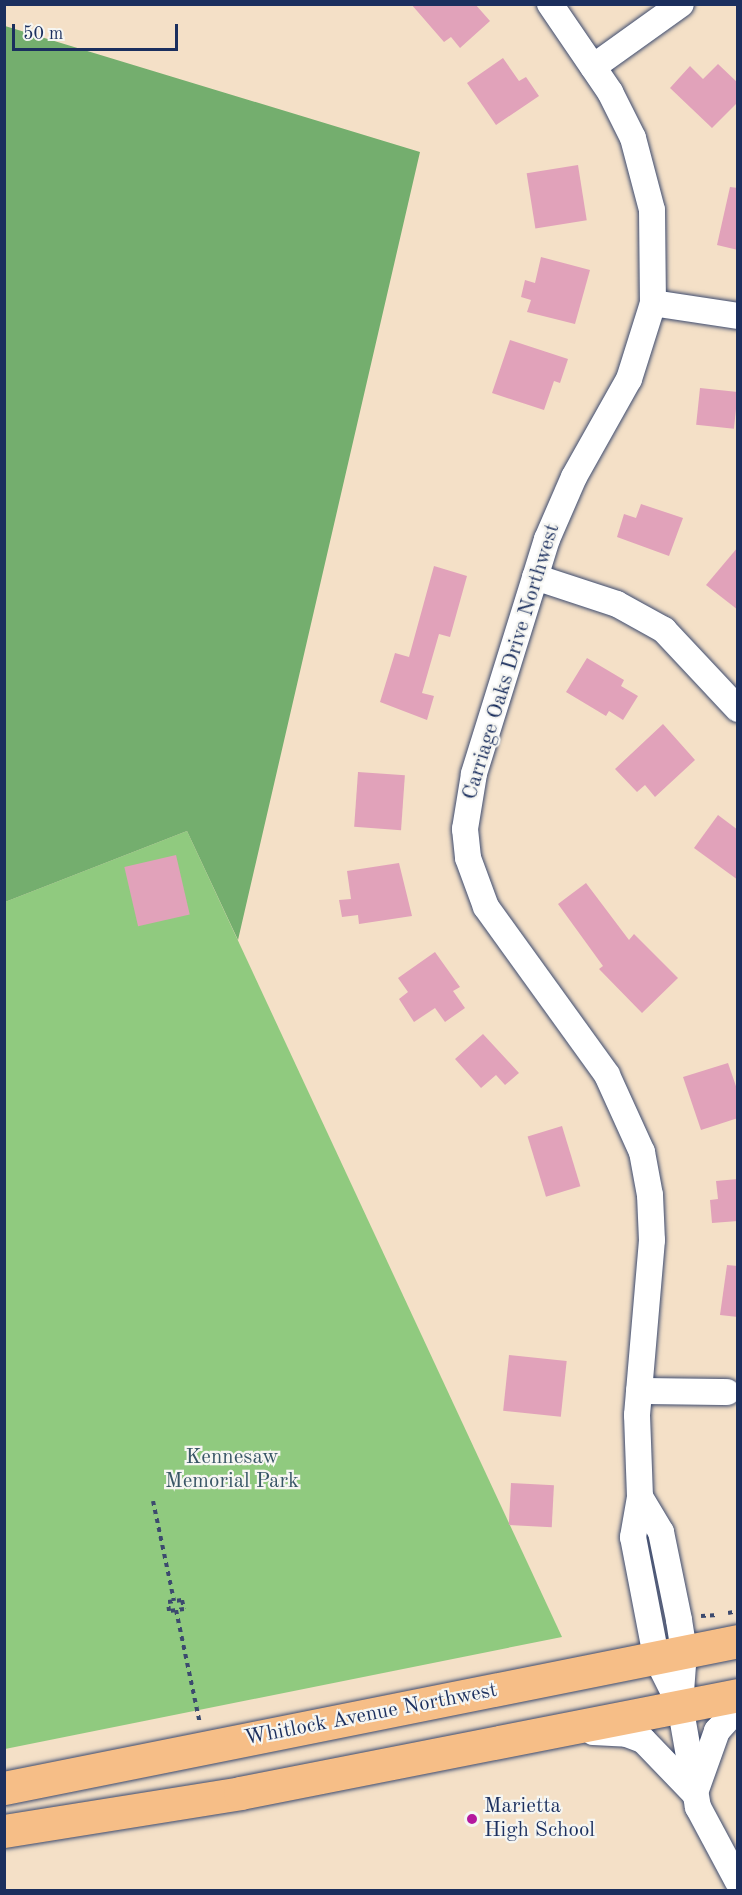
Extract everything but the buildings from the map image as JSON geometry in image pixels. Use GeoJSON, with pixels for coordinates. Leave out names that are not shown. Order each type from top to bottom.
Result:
{"type":"FeatureCollection","features":[{"type":"Feature","properties":{"kind":"highway","name":"Whitlock Avenue Northwest"},"geometry":{"type":"LineString","coordinates":[[4,1788],[738,1641]]}},
{"type":"Feature","properties":{"kind":"highway"},"geometry":{"type":"LineString","coordinates":[[4,1831],[240,1793],[738,1695]]}},
{"type":"Feature","properties":{"kind":"street","name":"Carriage Oaks Drive Northwest"},"geometry":{"type":"LineString","coordinates":[[550,4],[593,67],[623,117],[645,175],[654,233],[652,303],[630,379],[559,506],[535,577],[467,802],[468,858],[486,907],[607,1075],[638,1141],[650,1195],[652,1232],[639,1391],[637,1458],[640,1497],[662,1532],[670,1654]]}},
{"type":"Feature","properties":{"kind":"street"},"geometry":{"type":"LineString","coordinates":[[593,67],[681,4]]}},
{"type":"Feature","properties":{"kind":"street"},"geometry":{"type":"LineString","coordinates":[[652,303],[738,316]]}},
{"type":"Feature","properties":{"kind":"street"},"geometry":{"type":"LineString","coordinates":[[535,577],[616,604],[664,630],[738,709]]}},
{"type":"Feature","properties":{"kind":"street"},"geometry":{"type":"LineString","coordinates":[[639,1391],[727,1392]]}},
{"type":"Feature","properties":{"kind":"street"},"geometry":{"type":"LineString","coordinates":[[670,1654],[694,1794],[716,1847],[738,1882]]}},
{"type":"Feature","properties":{"kind":"street"},"geometry":{"type":"LineString","coordinates":[[694,1794],[717,1731],[738,1708]]}},
{"type":"Feature","properties":{"kind":"street"},"geometry":{"type":"LineString","coordinates":[[553,1731],[637,1737],[656,1749],[694,1794]]}},
{"type":"Feature","properties":{"kind":"path"},"geometry":{"type":"LineString","coordinates":[[153,1501],[174,1601]]}},
{"type":"Feature","properties":{"kind":"path"},"geometry":{"type":"LineString","coordinates":[[182,1600],[184,1609],[169,1611],[168,1602],[174,1601],[182,1600]]}},
{"type":"Feature","properties":{"kind":"path"},"geometry":{"type":"LineString","coordinates":[[176,1610],[201,1732]]}},
{"type":"Feature","properties":{"kind":"path"},"geometry":{"type":"LineString","coordinates":[[693,1614],[705,1616],[738,1611]]}},
{"type":"Feature","properties":{"kind":"green space"},"geometry":{"type":"Polygon","coordinates":[[[5,26],[420,152],[238,940],[187,831],[5,902],[5,26]]]}},
{"type":"Feature","properties":{"kind":"green space","name":"Kennesaw Memorial Park"},"geometry":{"type":"Polygon","coordinates":[[[187,831],[562,1637],[5,1749],[5,902],[187,831]]]}},
{"type":"Feature","properties":{"kind":"place","name":"Marietta High School"},"geometry":{"type":"Point","coordinates":[472,1819]}}]}
